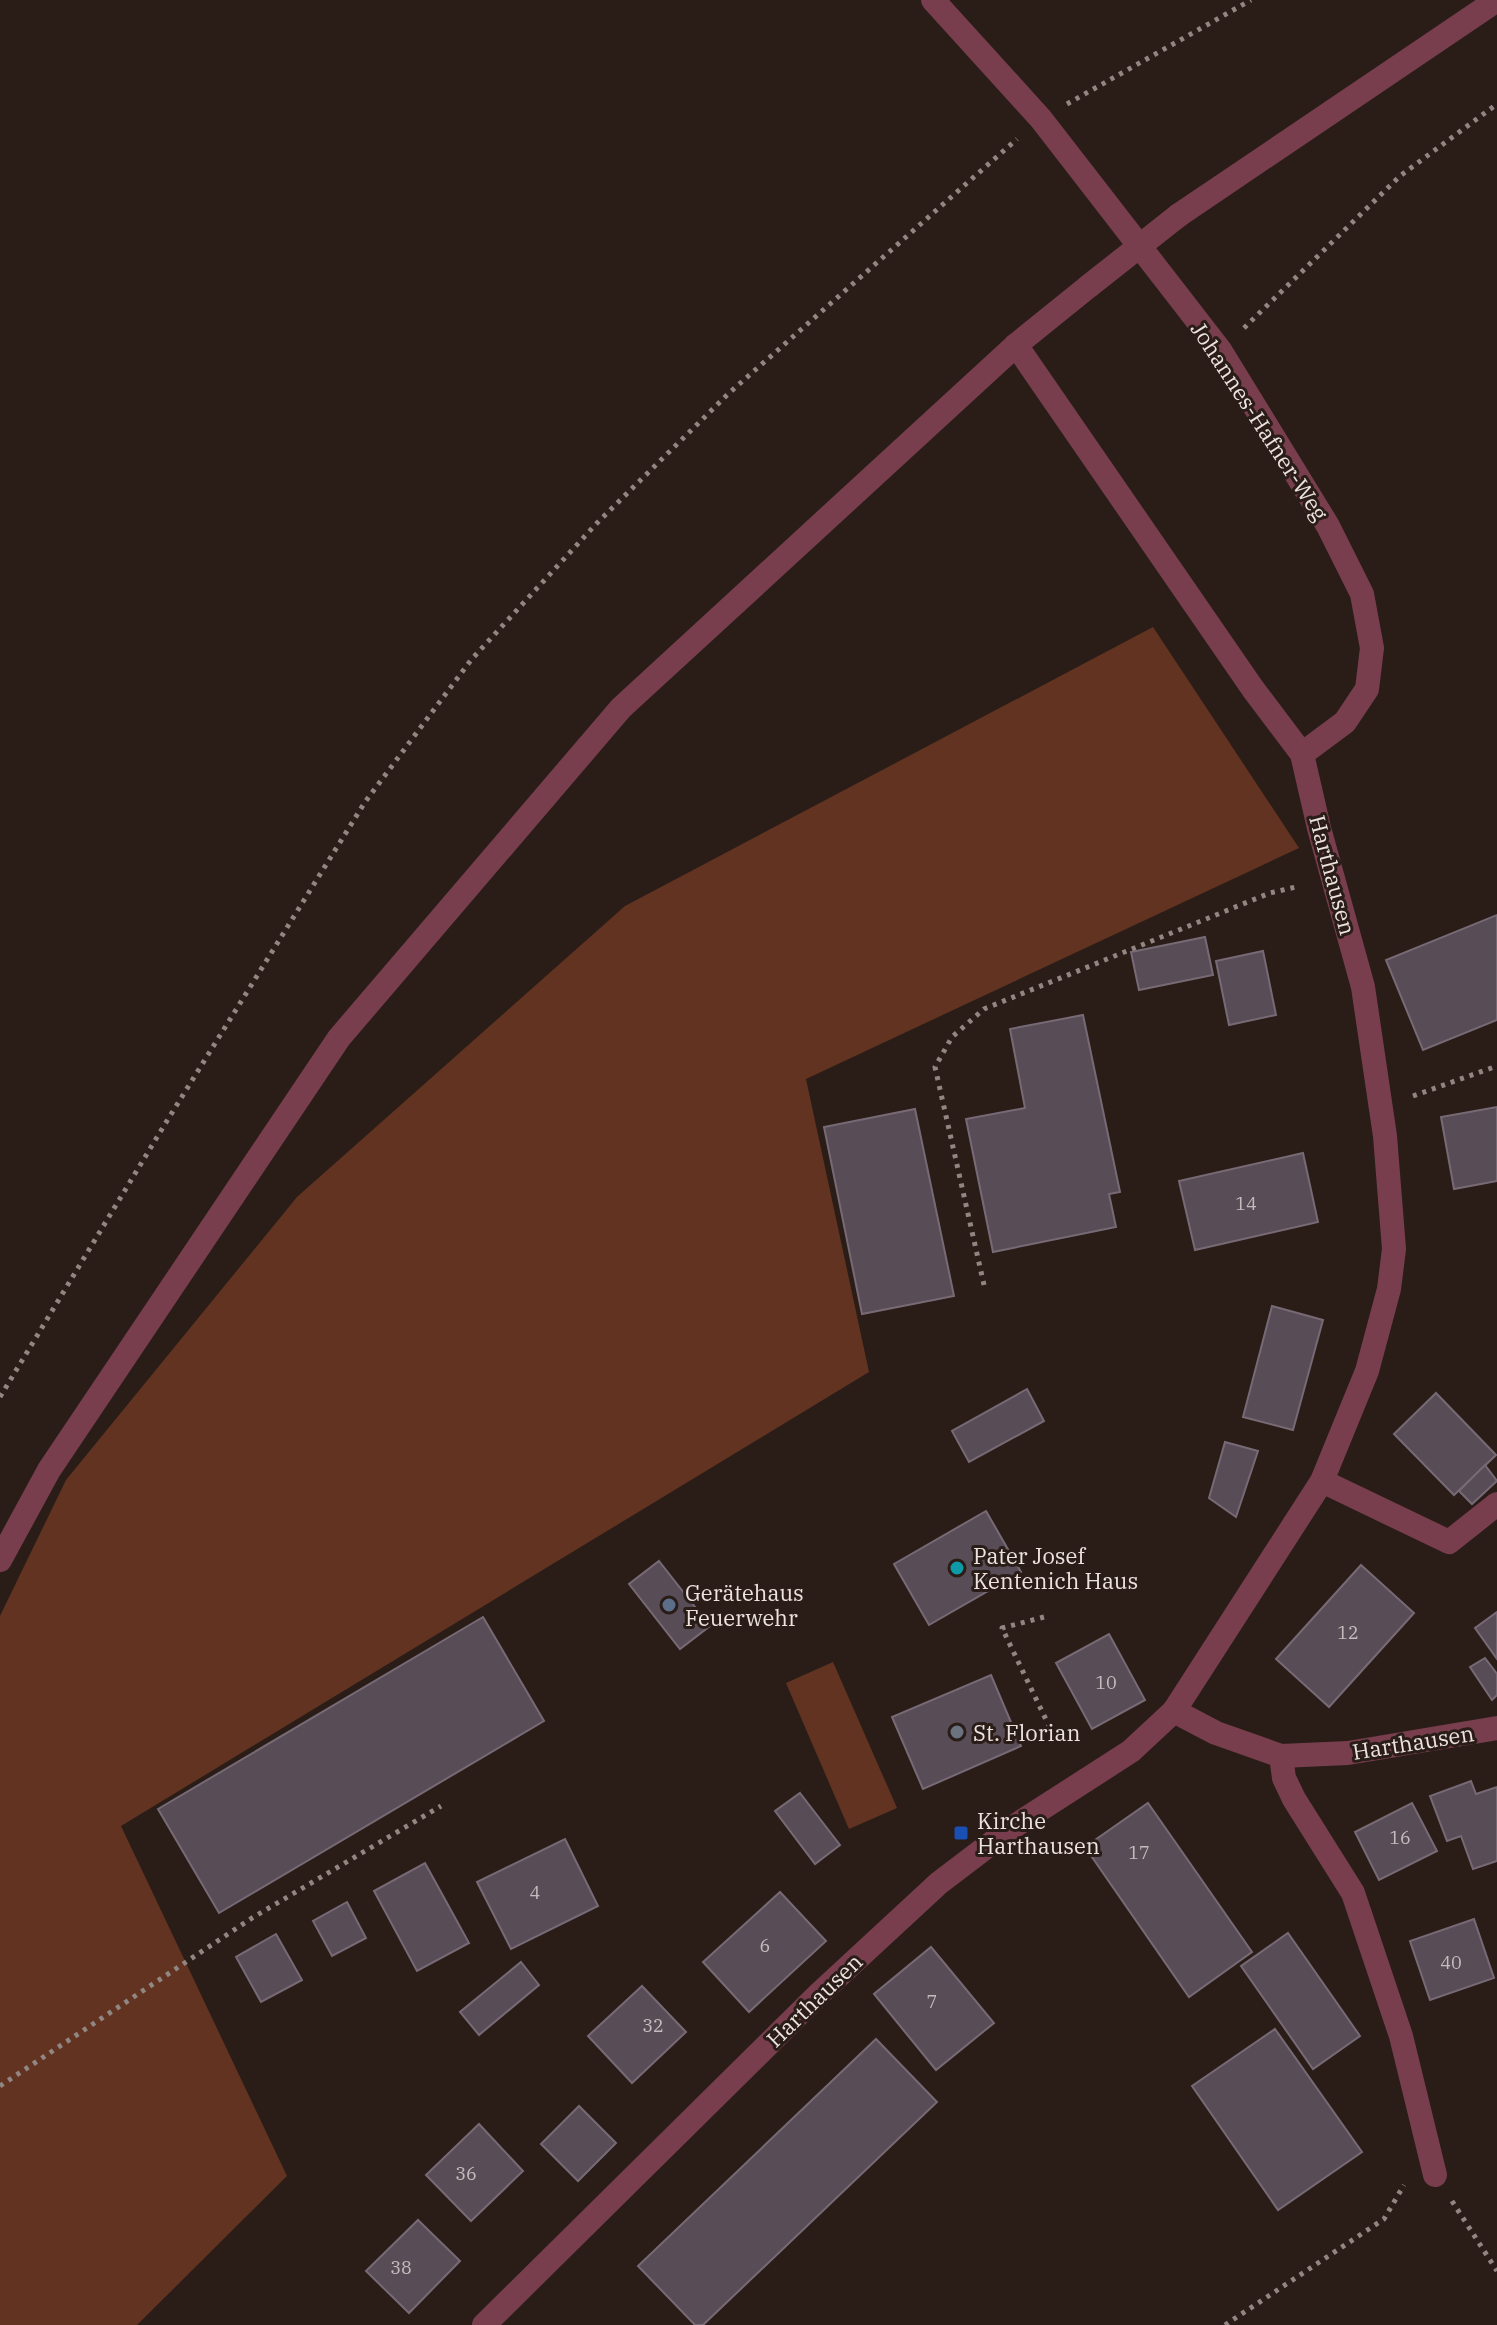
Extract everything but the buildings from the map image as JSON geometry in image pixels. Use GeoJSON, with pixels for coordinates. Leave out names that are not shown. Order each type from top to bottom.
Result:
{"type":"FeatureCollection","features":[{"type":"Feature","properties":{"kind":"street","name":"Johannes-Hafner-Weg"},"geometry":{"type":"LineString","coordinates":[[933,0],[1041,119],[1220,350],[1328,526],[1362,594],[1372,648],[1367,689],[1345,722],[1302,754]]}},
{"type":"Feature","properties":{"kind":"street"},"geometry":{"type":"LineString","coordinates":[[0,1560],[49,1470],[339,1038],[621,708],[1016,345],[1089,286],[1179,215],[1497,0]]}},
{"type":"Feature","properties":{"kind":"street","name":"Harthausen"},"geometry":{"type":"LineString","coordinates":[[484,2325],[819,1994],[939,1883],[1010,1829],[1131,1751],[1174,1711],[1322,1481],[1367,1371],[1389,1289],[1394,1249],[1382,1107],[1363,987],[1332,879],[1302,754],[1253,689],[1016,345]]}},
{"type":"Feature","properties":{"kind":"street"},"geometry":{"type":"LineString","coordinates":[[1322,1481],[1449,1542],[1497,1504]]}},
{"type":"Feature","properties":{"kind":"street","name":"Harthausen"},"geometry":{"type":"LineString","coordinates":[[1174,1711],[1216,1733],[1281,1756],[1348,1753],[1497,1728]]}},
{"type":"Feature","properties":{"kind":"street"},"geometry":{"type":"LineString","coordinates":[[1281,1756],[1284,1778],[1294,1799],[1353,1893],[1401,2036],[1435,2175]]}},
{"type":"Feature","properties":{"kind":"path"},"geometry":{"type":"LineString","coordinates":[[0,1397],[365,802],[471,660],[597,523],[728,394],[1041,119],[1251,0]]}},
{"type":"Feature","properties":{"kind":"path"},"geometry":{"type":"LineString","coordinates":[[1220,350],[1400,176],[1497,104]]}},
{"type":"Feature","properties":{"kind":"path"},"geometry":{"type":"LineString","coordinates":[[984,1285],[935,1067],[952,1037],[984,1009],[1270,893],[1332,879]]}},
{"type":"Feature","properties":{"kind":"path"},"geometry":{"type":"LineString","coordinates":[[1382,1107],[1497,1066]]}},
{"type":"Feature","properties":{"kind":"path"},"geometry":{"type":"LineString","coordinates":[[1044,1617],[1002,1628],[1051,1730]]}},
{"type":"Feature","properties":{"kind":"path"},"geometry":{"type":"LineString","coordinates":[[0,2086],[252,1918],[441,1806]]}},
{"type":"Feature","properties":{"kind":"path"},"geometry":{"type":"LineString","coordinates":[[1225,2325],[1384,2219],[1426,2146]]}},
{"type":"Feature","properties":{"kind":"path"},"geometry":{"type":"LineString","coordinates":[[1435,2175],[1497,2271]]}},
{"type":"Feature","properties":{"kind":"shaded area"},"geometry":{"type":"Polygon","coordinates":[[[1153,627],[1299,848],[806,1079],[869,1372],[121,1826],[287,2176],[137,2325],[0,2325],[0,1616],[66,1480],[297,1197],[625,906],[1153,627]]]}},
{"type":"Feature","properties":{"kind":"shaded area"},"geometry":{"type":"Polygon","coordinates":[[[833,1662],[897,1808],[849,1829],[786,1683],[833,1662]]]}},
{"type":"Feature","properties":{"kind":"place","name":"Pater Josef Kentenich Haus"},"geometry":{"type":"Point","coordinates":[957,1568]}},
{"type":"Feature","properties":{"kind":"place","name":"Gerätehaus Feuerwehr"},"geometry":{"type":"Point","coordinates":[669,1605]}},
{"type":"Feature","properties":{"kind":"place","name":"St. Florian"},"geometry":{"type":"Point","coordinates":[957,1732]}},
{"type":"Feature","properties":{"kind":"place","name":"Kirche Harthausen"},"geometry":{"type":"Point","coordinates":[961,1833]}}]}
